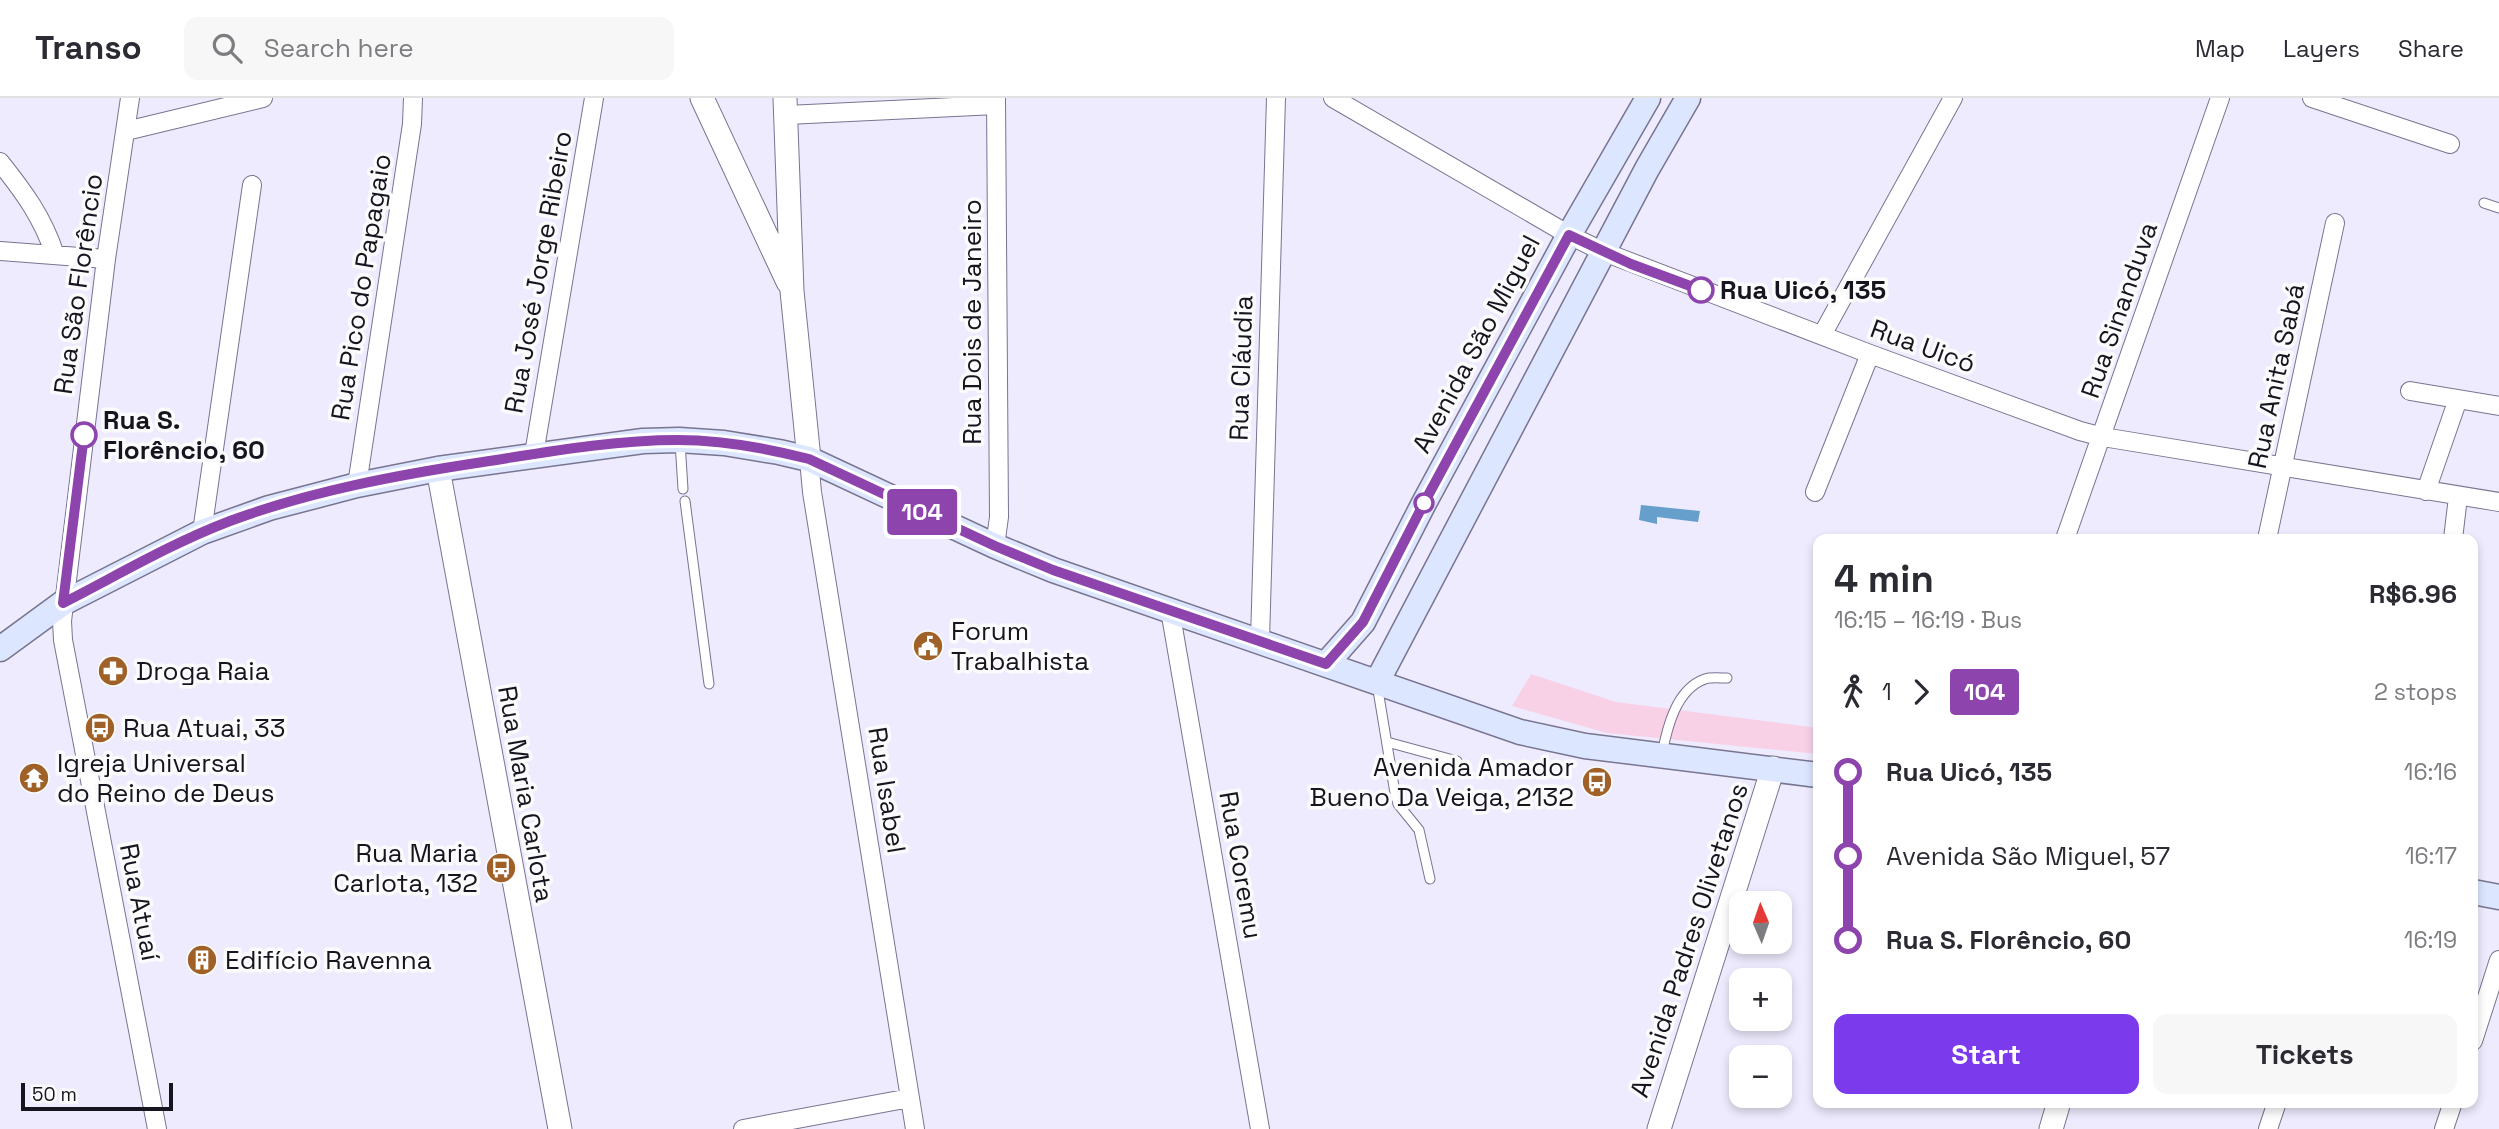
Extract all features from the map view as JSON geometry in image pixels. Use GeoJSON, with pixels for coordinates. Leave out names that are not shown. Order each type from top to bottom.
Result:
{"type":"FeatureCollection","features":[{"type":"Feature","properties":{"kind":"main road","name":"Avenida São Miguel"},"geometry":{"type":"LineString","coordinates":[[1326,664],[1363,622],[1569,235],[1647,98]]}},
{"type":"Feature","properties":{"kind":"main road"},"geometry":{"type":"LineString","coordinates":[[1367,679],[1688,98]]}},
{"type":"Feature","properties":{"kind":"main road"},"geometry":{"type":"LineString","coordinates":[[0,649],[63,603],[202,533],[269,508],[357,485],[438,468],[534,454],[643,441],[724,443],[809,459],[995,546],[1053,570],[1520,732],[1585,746],[1813,774]]}},
{"type":"Feature","properties":{"kind":"main road","name":"Avenida São Miguel"},"geometry":{"type":"LineString","coordinates":[[1363,622],[1367,679]]}},
{"type":"Feature","properties":{"kind":"main road"},"geometry":{"type":"LineString","coordinates":[[2478,893],[2499,897]]}},
{"type":"Feature","properties":{"kind":"street","name":"Rua São Florêncio"},"geometry":{"type":"LineString","coordinates":[[63,603],[106,259],[130,98]]}},
{"type":"Feature","properties":{"kind":"street"},"geometry":{"type":"LineString","coordinates":[[126,131],[263,98]]}},
{"type":"Feature","properties":{"kind":"street","name":"Rua Pico do Papagaio"},"geometry":{"type":"LineString","coordinates":[[357,485],[412,124],[413,98]]}},
{"type":"Feature","properties":{"kind":"street","name":"Rua José Jorge Ribeiro"},"geometry":{"type":"LineString","coordinates":[[534,454],[594,98]]}},
{"type":"Feature","properties":{"kind":"street"},"geometry":{"type":"LineString","coordinates":[[702,98],[792,291]]}},
{"type":"Feature","properties":{"kind":"street","name":"Rua Cláudia"},"geometry":{"type":"LineString","coordinates":[[1260,640],[1276,98]]}},
{"type":"Feature","properties":{"kind":"street","name":"Rua Uicó"},"geometry":{"type":"LineString","coordinates":[[1333,98],[1569,235],[1604,252],[1870,354],[2103,438],[2499,502]]}},
{"type":"Feature","properties":{"kind":"street"},"geometry":{"type":"LineString","coordinates":[[1822,335],[1953,98]]}},
{"type":"Feature","properties":{"kind":"street","name":"Rua Sinanduva"},"geometry":{"type":"LineString","coordinates":[[2067,534],[2103,438],[2220,98]]}},
{"type":"Feature","properties":{"kind":"street"},"geometry":{"type":"LineString","coordinates":[[2312,98],[2450,144]]}},
{"type":"Feature","properties":{"kind":"street"},"geometry":{"type":"LineString","coordinates":[[809,459],[792,291],[786,107],[996,101]]}},
{"type":"Feature","properties":{"kind":"street","name":"Rua Dois de Janeiro"},"geometry":{"type":"LineString","coordinates":[[995,546],[999,517],[996,101]]}},
{"type":"Feature","properties":{"kind":"street"},"geometry":{"type":"LineString","coordinates":[[0,162],[30,200],[47,230],[55,255]]}},
{"type":"Feature","properties":{"kind":"street"},"geometry":{"type":"LineString","coordinates":[[202,533],[252,185]]}},
{"type":"Feature","properties":{"kind":"street","name":"Rua Anita Sabá"},"geometry":{"type":"LineString","coordinates":[[2268,534],[2335,223]]}},
{"type":"Feature","properties":{"kind":"street"},"geometry":{"type":"LineString","coordinates":[[0,251],[106,259]]}},
{"type":"Feature","properties":{"kind":"street"},"geometry":{"type":"LineString","coordinates":[[1815,492],[1870,354]]}},
{"type":"Feature","properties":{"kind":"street"},"geometry":{"type":"LineString","coordinates":[[2410,391],[2499,406]]}},
{"type":"Feature","properties":{"kind":"street"},"geometry":{"type":"LineString","coordinates":[[2426,491],[2458,399]]}},
{"type":"Feature","properties":{"kind":"street","name":"Rua Isabel"},"geometry":{"type":"LineString","coordinates":[[809,459],[812,492],[915,1129]]}},
{"type":"Feature","properties":{"kind":"street","name":"Rua Maria Carlota"},"geometry":{"type":"LineString","coordinates":[[438,468],[560,1129]]}},
{"type":"Feature","properties":{"kind":"street"},"geometry":{"type":"LineString","coordinates":[[2454,534],[2458,496]]}},
{"type":"Feature","properties":{"kind":"street","name":"Rua Atuaí"},"geometry":{"type":"LineString","coordinates":[[63,603],[63,639],[157,1129]]}},
{"type":"Feature","properties":{"kind":"street","name":"Rua Coremu"},"geometry":{"type":"LineString","coordinates":[[1170,610],[1260,1129]]}},
{"type":"Feature","properties":{"kind":"street","name":"Avenida Padres Olivetanos"},"geometry":{"type":"LineString","coordinates":[[1659,1129],[1773,768]]}},
{"type":"Feature","properties":{"kind":"street"},"geometry":{"type":"LineString","coordinates":[[2478,1025],[2499,960]]}},
{"type":"Feature","properties":{"kind":"street"},"geometry":{"type":"LineString","coordinates":[[743,1129],[910,1098]]}},
{"type":"Feature","properties":{"kind":"street"},"geometry":{"type":"LineString","coordinates":[[2051,1129],[2057,1108]]}},
{"type":"Feature","properties":{"kind":"street"},"geometry":{"type":"LineString","coordinates":[[2268,1129],[2275,1108]]}},
{"type":"Feature","properties":{"kind":"street"},"geometry":{"type":"LineString","coordinates":[[2444,1129],[2451,1108]]}},
{"type":"Feature","properties":{"kind":"lane"},"geometry":{"type":"LineString","coordinates":[[2484,203],[2499,208]]}},
{"type":"Feature","properties":{"kind":"lane"},"geometry":{"type":"LineString","coordinates":[[680,440],[683,489]]}},
{"type":"Feature","properties":{"kind":"lane"},"geometry":{"type":"LineString","coordinates":[[685,501],[709,684]]}},
{"type":"Feature","properties":{"kind":"lane"},"geometry":{"type":"LineString","coordinates":[[1661,755],[1667,730],[1679,701],[1689,689],[1706,678],[1727,678]]}},
{"type":"Feature","properties":{"kind":"lane"},"geometry":{"type":"LineString","coordinates":[[1367,679],[1387,742],[1398,804],[1419,830],[1430,879]]}},
{"type":"Feature","properties":{"kind":"lane"},"geometry":{"type":"LineString","coordinates":[[1387,742],[1457,761]]}},
{"type":"Feature","properties":{"kind":"shaded area"},"geometry":{"type":"Polygon","coordinates":[[[1531,674],[1616,702],[1813,727],[1813,754],[1607,733],[1512,706],[1531,674]]]}},
{"type":"Feature","properties":{"kind":"water"},"geometry":{"type":"Polygon","coordinates":[[[1641,505],[1700,511],[1698,522],[1657,517],[1657,524],[1639,520],[1641,505]]]}},
{"type":"Feature","properties":{"kind":"bus line","name":"104"},"geometry":{"type":"LineString","coordinates":[[84,435],[63,603],[202,533],[269,508],[357,485],[438,468],[616,444],[680,440],[724,443],[809,459],[995,546],[1053,570],[1326,664],[1363,622],[1569,235],[1631,264],[1701,290]]}},
{"type":"Feature","properties":{"kind":"place","name":"Rua Uicó, 135"},"geometry":{"type":"Point","coordinates":[1701,290]}},
{"type":"Feature","properties":{"kind":"place","name":"Rua S. Florêncio, 60"},"geometry":{"type":"Point","coordinates":[84,435]}},
{"type":"Feature","properties":{"kind":"place","name":"Forum Trabalhista"},"geometry":{"type":"Point","coordinates":[928,646]}},
{"type":"Feature","properties":{"kind":"place","name":"Droga Raia"},"geometry":{"type":"Point","coordinates":[113,671]}},
{"type":"Feature","properties":{"kind":"place","name":"Rua Atuai, 33"},"geometry":{"type":"Point","coordinates":[100,728]}},
{"type":"Feature","properties":{"kind":"place","name":"Igreja Universal do Reino de Deus"},"geometry":{"type":"Point","coordinates":[34,778]}},
{"type":"Feature","properties":{"kind":"place","name":"Avenida Amador Bueno Da Veiga, 2132"},"geometry":{"type":"Point","coordinates":[1597,782]}},
{"type":"Feature","properties":{"kind":"place","name":"Rua Maria Carlota, 132"},"geometry":{"type":"Point","coordinates":[501,868]}},
{"type":"Feature","properties":{"kind":"place","name":"Edifício Ravenna"},"geometry":{"type":"Point","coordinates":[202,960]}}]}
